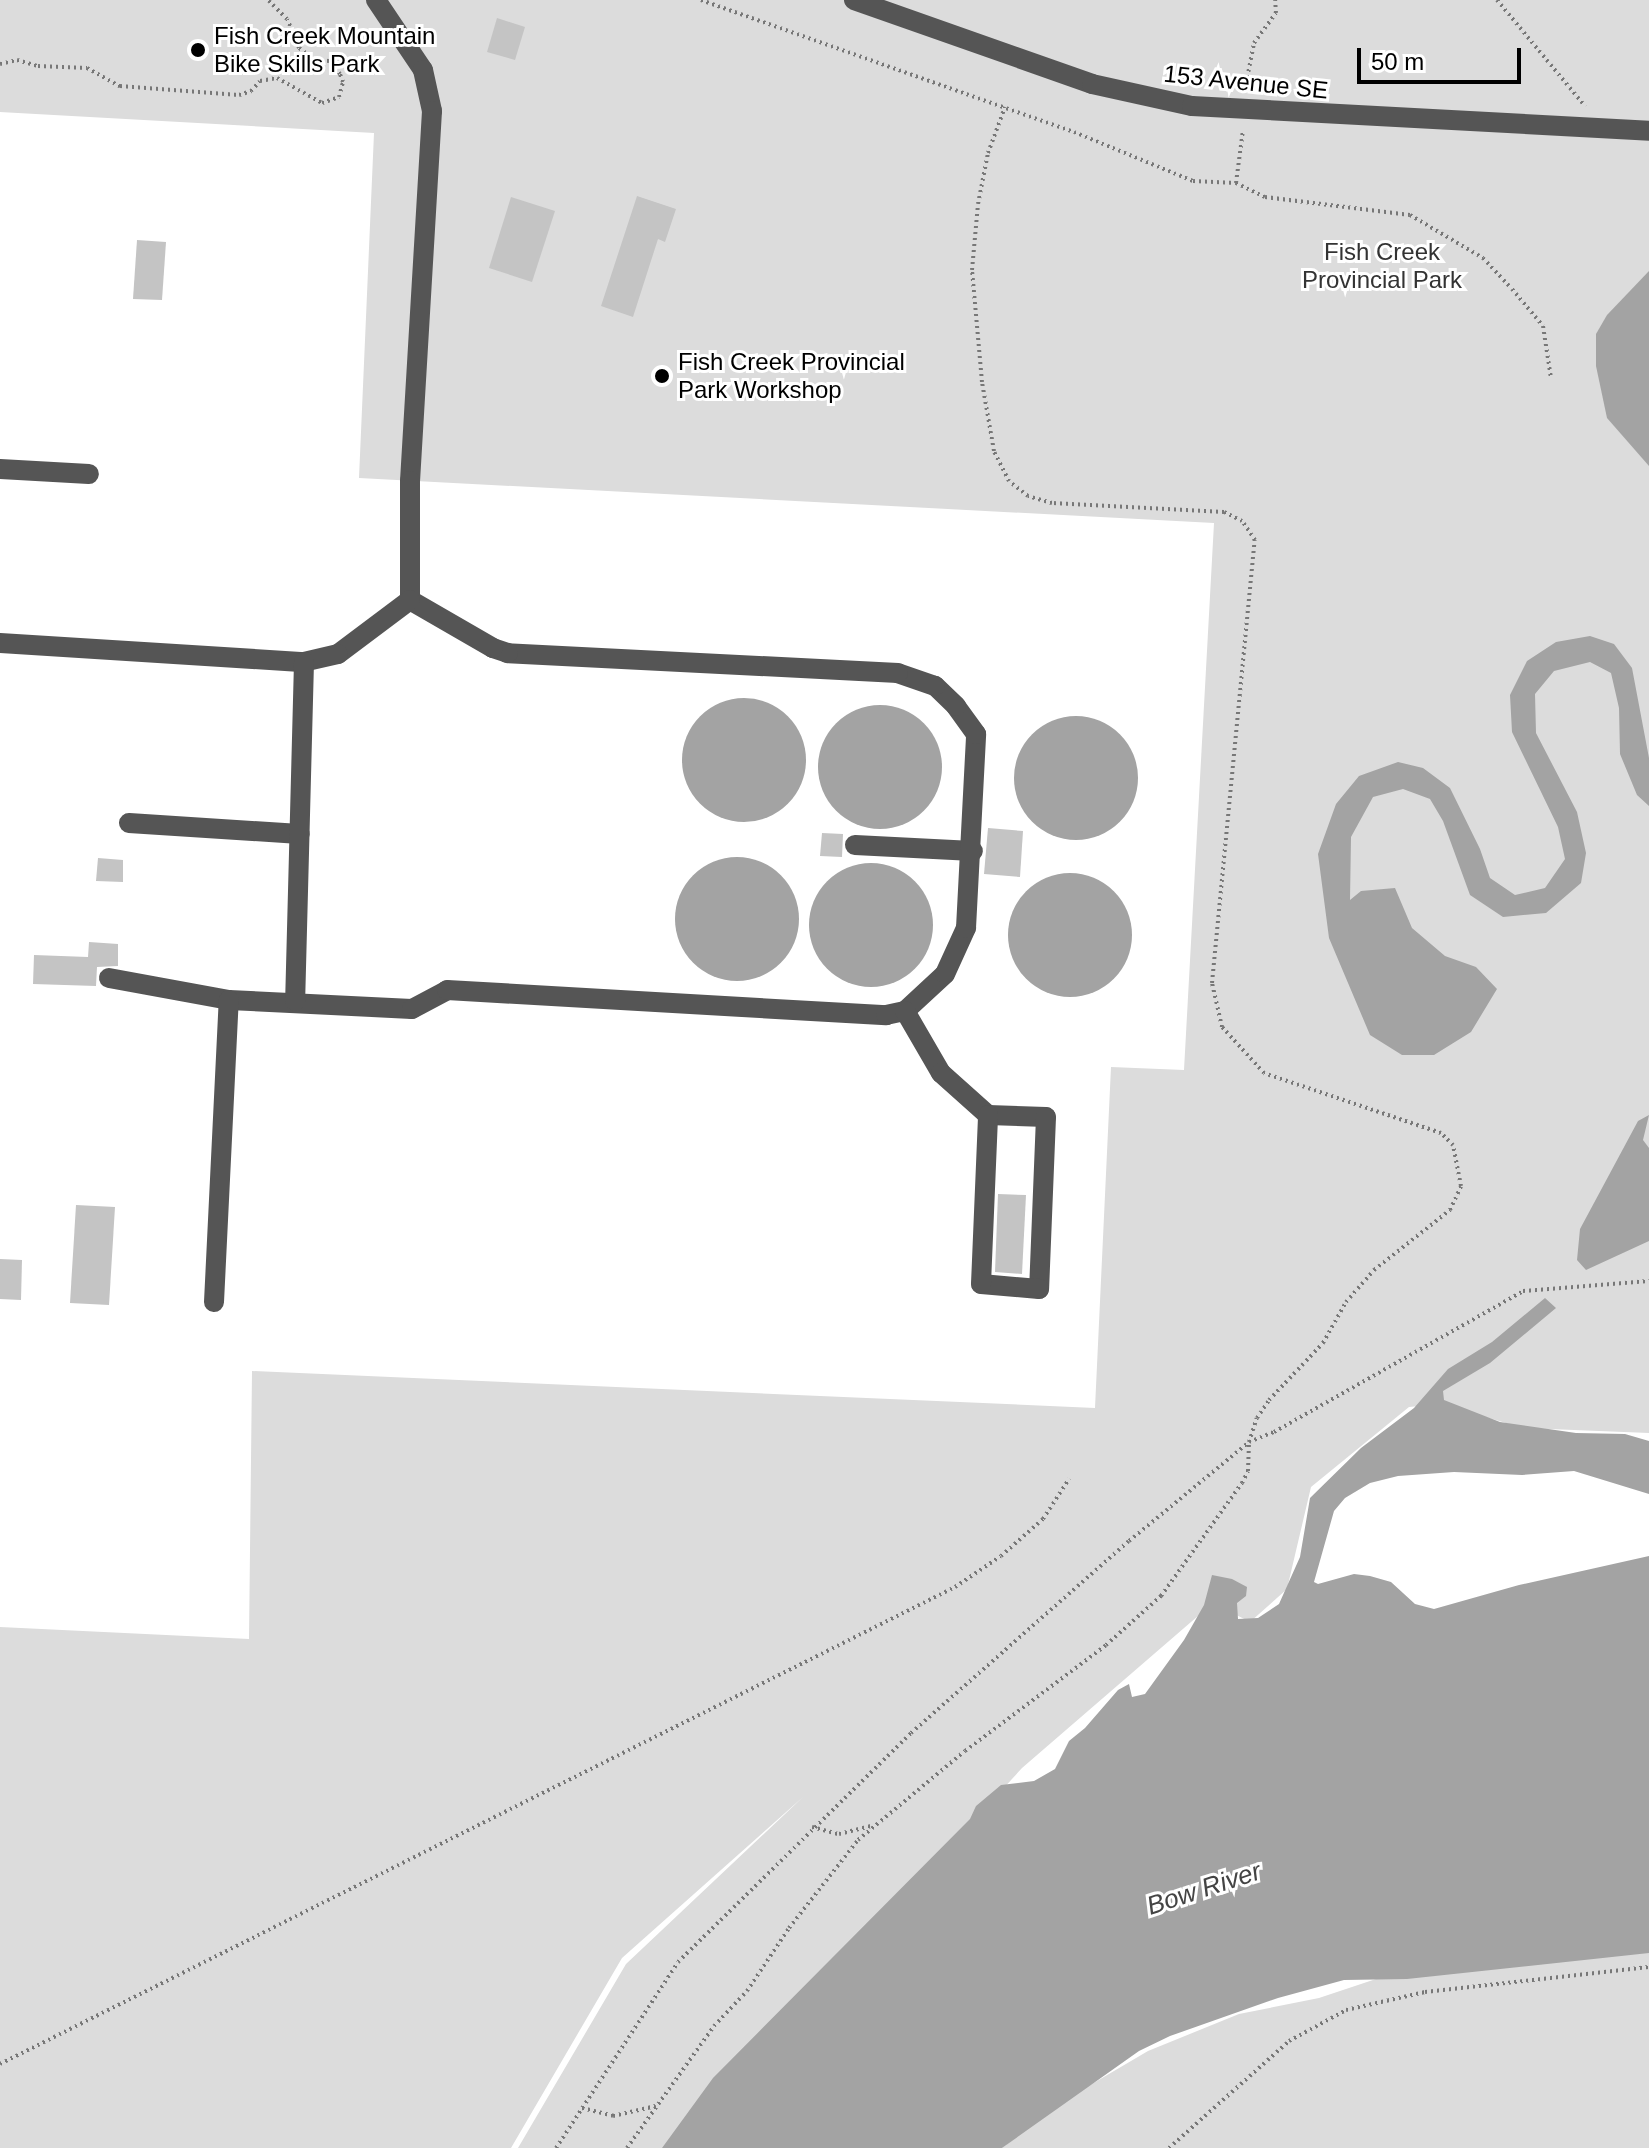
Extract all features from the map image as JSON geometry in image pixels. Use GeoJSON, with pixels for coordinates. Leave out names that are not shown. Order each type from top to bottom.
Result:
{"type":"FeatureCollection","features":[{"type":"Feature","properties":{"kind":"lane"},"geometry":{"type":"LineString","coordinates":[[376,0],[423,70],[432,111],[410,481],[410,600]]}},
{"type":"Feature","properties":{"kind":"lane","name":"153 Avenue SE"},"geometry":{"type":"LineString","coordinates":[[854,0],[1092,84],[1192,106],[1649,131]]}},
{"type":"Feature","properties":{"kind":"lane"},"geometry":{"type":"LineString","coordinates":[[0,469],[89,474]]}},
{"type":"Feature","properties":{"kind":"lane"},"geometry":{"type":"LineString","coordinates":[[0,643],[304,662],[338,654],[410,600]]}},
{"type":"Feature","properties":{"kind":"lane"},"geometry":{"type":"LineString","coordinates":[[109,978],[229,1000],[412,1009],[447,990],[886,1015],[905,1011],[933,989],[957,954],[966,928],[973,851],[976,734],[956,706],[935,686],[898,673],[508,653],[493,648],[410,600]]}},
{"type":"Feature","properties":{"kind":"lane"},"geometry":{"type":"LineString","coordinates":[[295,1001],[304,662]]}},
{"type":"Feature","properties":{"kind":"lane"},"geometry":{"type":"LineString","coordinates":[[129,823],[300,834]]}},
{"type":"Feature","properties":{"kind":"lane"},"geometry":{"type":"LineString","coordinates":[[855,845],[973,851]]}},
{"type":"Feature","properties":{"kind":"lane"},"geometry":{"type":"LineString","coordinates":[[214,1302],[229,1000]]}},
{"type":"Feature","properties":{"kind":"lane"},"geometry":{"type":"LineString","coordinates":[[905,1011],[941,1073],[988,1115],[1046,1117],[1039,1289],[981,1284],[988,1115]]}},
{"type":"Feature","properties":{"kind":"path"},"geometry":{"type":"LineString","coordinates":[[0,64],[24,60],[38,66],[87,68],[120,86],[239,95],[251,91],[260,81],[277,78],[322,103],[339,97],[343,82],[340,74],[329,61],[315,60],[299,48],[287,19],[268,0]]}},
{"type":"Feature","properties":{"kind":"path"},"geometry":{"type":"LineString","coordinates":[[701,0],[1005,107],[1193,181],[1236,183],[1265,197],[1410,215],[1483,258],[1512,289],[1543,326],[1551,378]]}},
{"type":"Feature","properties":{"kind":"path"},"geometry":{"type":"LineString","coordinates":[[1497,0],[1604,129]]}},
{"type":"Feature","properties":{"kind":"path"},"geometry":{"type":"LineString","coordinates":[[627,2148],[714,2026],[747,1991],[842,1859],[874,1826],[965,1751],[1106,1645],[1161,1596],[1242,1483],[1248,1471],[1249,1442],[1257,1418],[1269,1400],[1323,1343],[1346,1302],[1374,1270],[1450,1210],[1461,1186],[1453,1145],[1441,1133],[1264,1073],[1222,1027],[1212,983],[1255,540],[1242,521],[1224,512],[1052,503],[1028,496],[1009,481],[994,451],[991,437],[972,270],[978,204],[988,153],[1005,107]]}},
{"type":"Feature","properties":{"kind":"path"},"geometry":{"type":"LineString","coordinates":[[556,2148],[678,1962],[911,1733],[1129,1541],[1249,1442],[1288,1425],[1523,1291],[1649,1281]]}},
{"type":"Feature","properties":{"kind":"path"},"geometry":{"type":"LineString","coordinates":[[0,2064],[955,1587],[1001,1556],[1043,1519],[1069,1479]]}},
{"type":"Feature","properties":{"kind":"path"},"geometry":{"type":"LineString","coordinates":[[812,1827],[839,1834],[874,1826]]}},
{"type":"Feature","properties":{"kind":"path"},"geometry":{"type":"LineString","coordinates":[[1169,2148],[1289,2041],[1346,2010],[1425,1992],[1649,1967]]}},
{"type":"Feature","properties":{"kind":"path"},"geometry":{"type":"LineString","coordinates":[[582,2108],[613,2116],[629,2115],[656,2106]]}},
{"type":"Feature","properties":{"kind":"green space","name":"Fish Creek Provincial Park"},"geometry":{"type":"Polygon","coordinates":[[[0,0],[1649,0],[1649,1433],[1523,1428],[1441,1404],[1409,1407],[1311,1487],[1287,1589],[1250,1622],[1213,1603],[1022,1768],[676,2148],[518,2148],[626,1964],[803,1797],[622,1958],[511,2148],[0,2148],[0,1627],[249,1639],[252,1371],[1095,1408],[1111,1067],[1184,1070],[1214,523],[359,478],[374,133],[0,112],[0,0]]]}},
{"type":"Feature","properties":{"kind":"green space"},"geometry":{"type":"Polygon","coordinates":[[[1649,1924],[1649,2148],[1002,2148],[1063,2101],[1148,2051],[1239,2014],[1319,1998],[1415,1966],[1649,1924]]]}},
{"type":"Feature","properties":{"kind":"water"},"geometry":{"type":"Polygon","coordinates":[[[1649,271],[1649,466],[1607,418],[1596,366],[1596,334],[1607,315],[1649,271]]]}},
{"type":"Feature","properties":{"kind":"water"},"geometry":{"type":"Polygon","coordinates":[[[1590,636],[1614,644],[1632,668],[1649,758],[1649,806],[1637,795],[1620,754],[1619,708],[1611,673],[1590,662],[1554,671],[1535,694],[1536,733],[1577,812],[1586,853],[1581,883],[1546,913],[1503,917],[1470,895],[1443,821],[1430,799],[1403,789],[1373,797],[1351,837],[1350,900],[1361,891],[1395,888],[1412,928],[1445,956],[1476,967],[1497,989],[1471,1032],[1434,1055],[1402,1055],[1370,1035],[1329,938],[1318,854],[1336,804],[1359,776],[1398,762],[1423,768],[1450,788],[1480,849],[1490,878],[1515,895],[1545,888],[1565,859],[1558,827],[1512,732],[1510,695],[1527,661],[1556,642],[1590,636]]]}},
{"type":"Feature","properties":{"kind":"water"},"geometry":{"type":"Polygon","coordinates":[[[744,698],[768,703],[788,716],[801,736],[806,760],[801,784],[788,804],[768,817],[744,822],[720,817],[700,804],[687,784],[682,760],[687,736],[700,716],[720,703],[744,698]]]}},
{"type":"Feature","properties":{"kind":"water"},"geometry":{"type":"Polygon","coordinates":[[[880,705],[904,710],[924,723],[937,743],[942,767],[937,791],[924,811],[904,824],[880,829],[856,824],[836,811],[823,791],[818,767],[823,743],[836,723],[856,710],[880,705]]]}},
{"type":"Feature","properties":{"kind":"water"},"geometry":{"type":"Polygon","coordinates":[[[1076,716],[1100,720],[1120,734],[1134,754],[1138,778],[1134,802],[1120,822],[1100,836],[1076,840],[1052,836],[1032,822],[1018,802],[1014,778],[1018,754],[1032,734],[1052,720],[1076,716]]]}},
{"type":"Feature","properties":{"kind":"water"},"geometry":{"type":"Polygon","coordinates":[[[737,857],[761,861],[781,875],[795,895],[799,919],[795,943],[781,963],[761,977],[737,981],[713,977],[693,963],[679,943],[675,919],[679,895],[693,875],[713,861],[737,857]]]}},
{"type":"Feature","properties":{"kind":"water"},"geometry":{"type":"Polygon","coordinates":[[[871,863],[895,868],[915,881],[928,901],[933,925],[928,949],[915,969],[895,982],[871,987],[847,982],[827,969],[814,949],[809,925],[814,901],[827,881],[847,868],[871,863]]]}},
{"type":"Feature","properties":{"kind":"water"},"geometry":{"type":"Polygon","coordinates":[[[1070,873],[1094,877],[1114,891],[1128,911],[1132,935],[1128,959],[1114,979],[1094,993],[1070,997],[1046,993],[1026,979],[1012,959],[1008,935],[1012,911],[1026,891],[1046,877],[1070,873]]]}},
{"type":"Feature","properties":{"kind":"water"},"geometry":{"type":"Polygon","coordinates":[[[1649,1115],[1643,1140],[1649,1148],[1649,1241],[1586,1270],[1577,1260],[1580,1229],[1638,1121],[1649,1115]]]}},
{"type":"Feature","properties":{"kind":"water","name":"Bow River"},"geometry":{"type":"Polygon","coordinates":[[[1545,1298],[1556,1308],[1490,1363],[1443,1391],[1444,1400],[1500,1422],[1576,1433],[1625,1434],[1649,1441],[1649,1494],[1574,1471],[1522,1475],[1454,1472],[1398,1476],[1370,1483],[1345,1498],[1334,1511],[1314,1582],[1318,1584],[1354,1574],[1370,1576],[1391,1582],[1415,1604],[1434,1609],[1519,1585],[1649,1556],[1649,1953],[1407,1979],[1344,1980],[1278,1998],[1170,2036],[1139,2051],[1002,2148],[662,2148],[713,2078],[970,1819],[976,1806],[1001,1785],[1034,1781],[1055,1769],[1069,1741],[1085,1728],[1118,1690],[1129,1684],[1132,1697],[1145,1694],[1184,1640],[1204,1605],[1212,1575],[1232,1579],[1247,1587],[1246,1596],[1237,1603],[1238,1619],[1258,1618],[1279,1604],[1300,1557],[1310,1498],[1361,1448],[1414,1408],[1448,1369],[1492,1342],[1545,1298]]]}},
{"type":"Feature","properties":{"kind":"building"},"geometry":{"type":"Polygon","coordinates":[[[497,18],[525,27],[515,60],[487,52],[497,18]]]}},
{"type":"Feature","properties":{"kind":"building"},"geometry":{"type":"Polygon","coordinates":[[[637,196],[676,209],[665,242],[658,239],[633,317],[601,306],[637,196]]]}},
{"type":"Feature","properties":{"kind":"building"},"geometry":{"type":"Polygon","coordinates":[[[511,197],[555,211],[532,282],[489,268],[511,197]]]}},
{"type":"Feature","properties":{"kind":"building"},"geometry":{"type":"Polygon","coordinates":[[[137,240],[166,242],[162,300],[133,299],[137,240]]]}},
{"type":"Feature","properties":{"kind":"building"},"geometry":{"type":"Polygon","coordinates":[[[988,828],[1023,831],[1020,877],[984,874],[988,828]]]}},
{"type":"Feature","properties":{"kind":"building"},"geometry":{"type":"Polygon","coordinates":[[[822,833],[843,834],[842,857],[820,856],[822,833]]]}},
{"type":"Feature","properties":{"kind":"building"},"geometry":{"type":"Polygon","coordinates":[[[98,858],[123,860],[123,882],[96,881],[98,858]]]}},
{"type":"Feature","properties":{"kind":"building"},"geometry":{"type":"Polygon","coordinates":[[[89,942],[118,944],[118,966],[97,967],[96,986],[33,984],[34,955],[88,957],[89,942]]]}},
{"type":"Feature","properties":{"kind":"building"},"geometry":{"type":"Polygon","coordinates":[[[998,1194],[1026,1195],[1022,1274],[995,1272],[998,1194]]]}},
{"type":"Feature","properties":{"kind":"building"},"geometry":{"type":"Polygon","coordinates":[[[76,1205],[115,1207],[109,1305],[70,1303],[76,1205]]]}},
{"type":"Feature","properties":{"kind":"building"},"geometry":{"type":"Polygon","coordinates":[[[0,1259],[22,1260],[21,1300],[0,1299],[0,1259]]]}},
{"type":"Feature","properties":{"kind":"place","name":"Fish Creek Mountain Bike Skills Park"},"geometry":{"type":"Point","coordinates":[198,50]}},
{"type":"Feature","properties":{"kind":"place","name":"Fish Creek Provincial Park Workshop"},"geometry":{"type":"Point","coordinates":[662,376]}}]}
